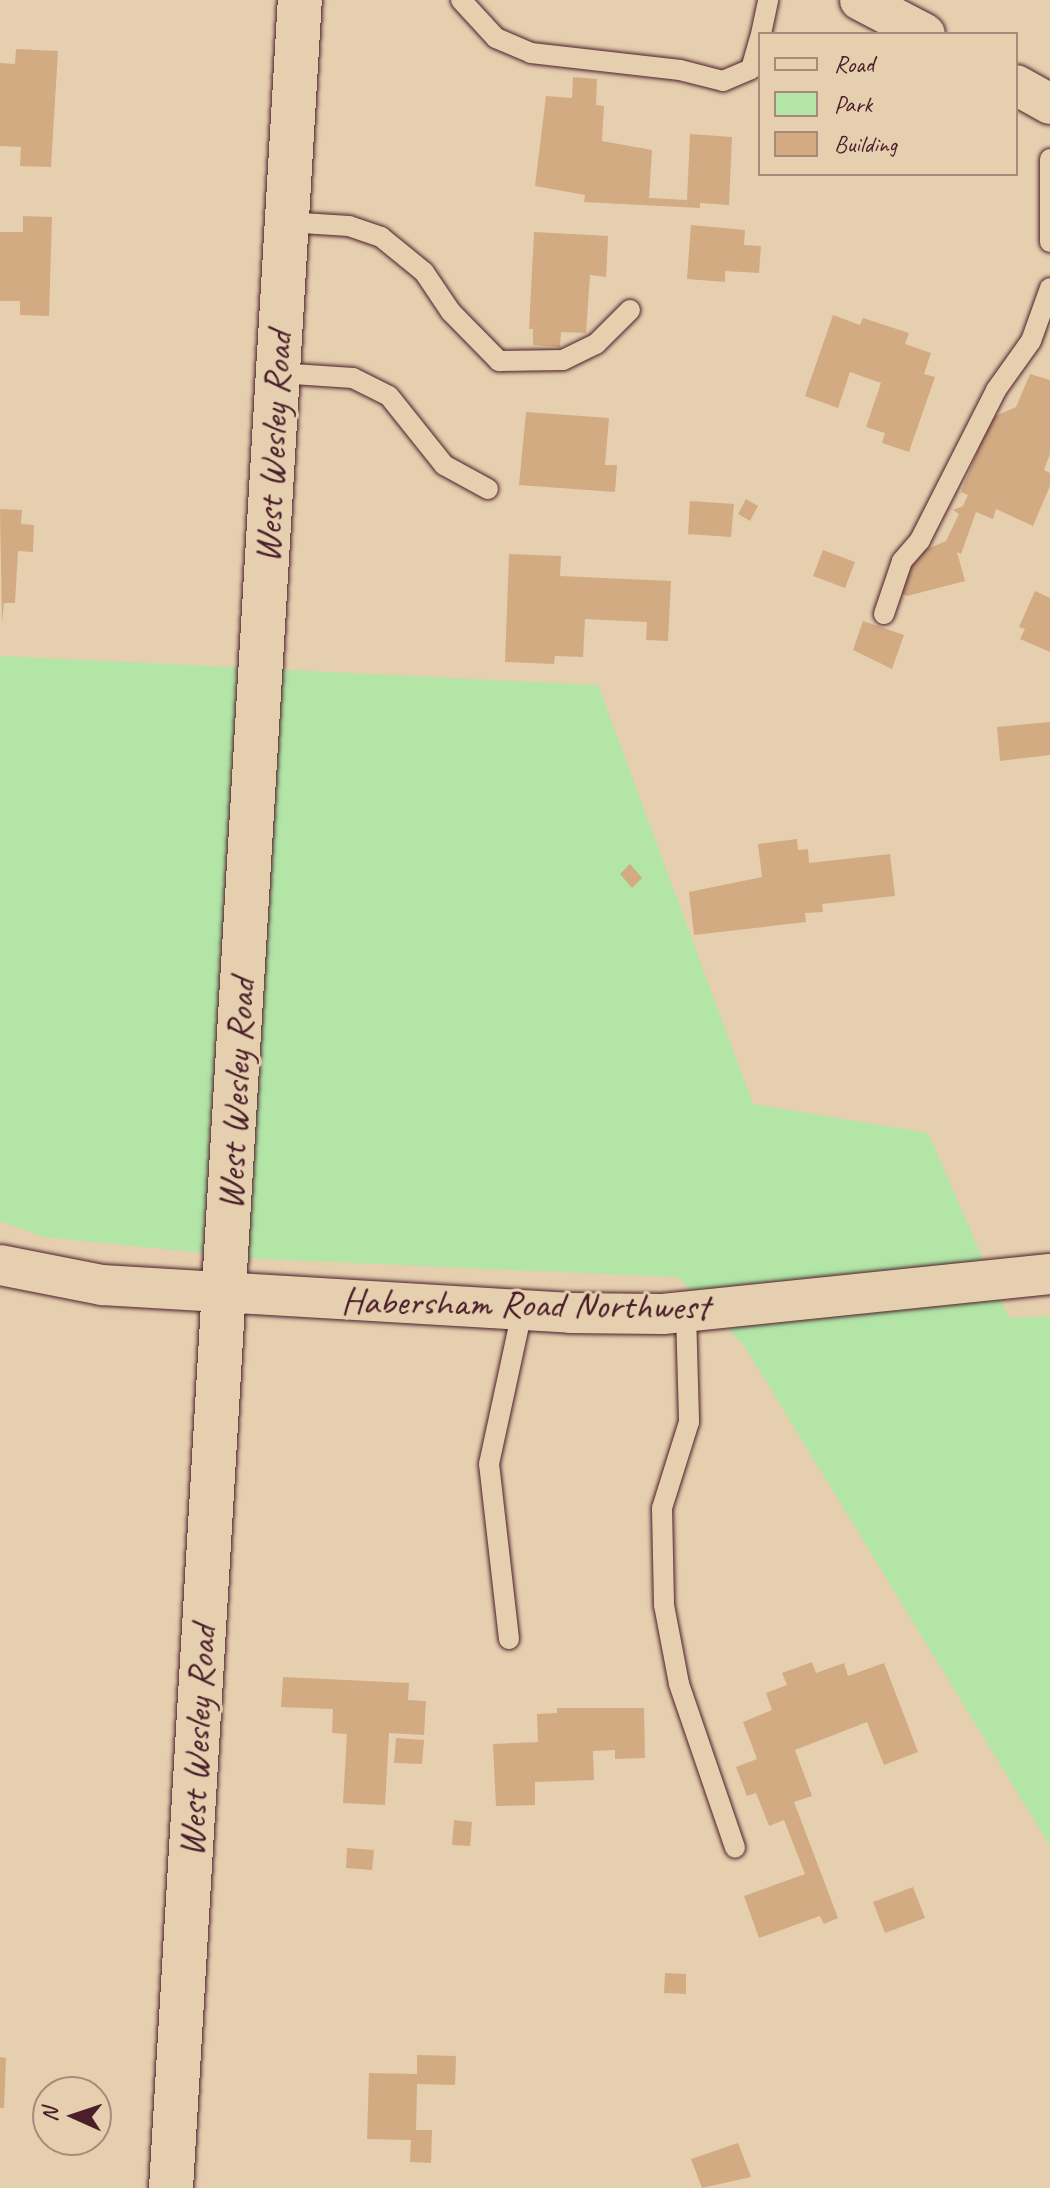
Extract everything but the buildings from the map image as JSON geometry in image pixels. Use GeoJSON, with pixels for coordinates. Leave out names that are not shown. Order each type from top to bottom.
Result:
{"type":"FeatureCollection","features":[{"type":"Feature","properties":{"kind":"street","name":"West Wesley Road"},"geometry":{"type":"LineString","coordinates":[[171,2188],[300,0]]}},
{"type":"Feature","properties":{"kind":"street"},"geometry":{"type":"LineString","coordinates":[[860,0],[921,32]]}},
{"type":"Feature","properties":{"kind":"street"},"geometry":{"type":"LineString","coordinates":[[1018,86],[1050,104]]}},
{"type":"Feature","properties":{"kind":"street","name":"Habersham Road Northwest"},"geometry":{"type":"LineString","coordinates":[[0,1265],[102,1285],[224,1295],[522,1311],[686,1312],[1050,1274]]}},
{"type":"Feature","properties":{"kind":"lane"},"geometry":{"type":"LineString","coordinates":[[461,0],[496,38],[522,51],[680,70],[723,81],[751,69],[758,43]]}},
{"type":"Feature","properties":{"kind":"lane"},"geometry":{"type":"LineString","coordinates":[[761,32],[768,0]]}},
{"type":"Feature","properties":{"kind":"lane"},"geometry":{"type":"LineString","coordinates":[[1050,159],[1050,242]]}},
{"type":"Feature","properties":{"kind":"lane"},"geometry":{"type":"LineString","coordinates":[[286,222],[349,226],[381,237],[424,272],[451,312],[499,361],[563,360],[596,344],[630,310]]}},
{"type":"Feature","properties":{"kind":"lane"},"geometry":{"type":"LineString","coordinates":[[884,614],[902,561],[920,540],[996,390],[1031,341],[1050,288]]}},
{"type":"Feature","properties":{"kind":"lane"},"geometry":{"type":"LineString","coordinates":[[278,373],[353,378],[389,396],[444,465],[488,489]]}},
{"type":"Feature","properties":{"kind":"lane"},"geometry":{"type":"LineString","coordinates":[[509,1639],[489,1464],[522,1311]]}},
{"type":"Feature","properties":{"kind":"lane"},"geometry":{"type":"LineString","coordinates":[[686,1312],[689,1422],[662,1508],[664,1605],[679,1684],[735,1848]]}},
{"type":"Feature","properties":{"kind":"green space"},"geometry":{"type":"Polygon","coordinates":[[[0,656],[598,685],[753,1104],[928,1133],[1009,1318],[1050,1316],[1050,1846],[745,1347],[678,1277],[263,1259],[44,1237],[0,1221],[0,656]]]}}]}
